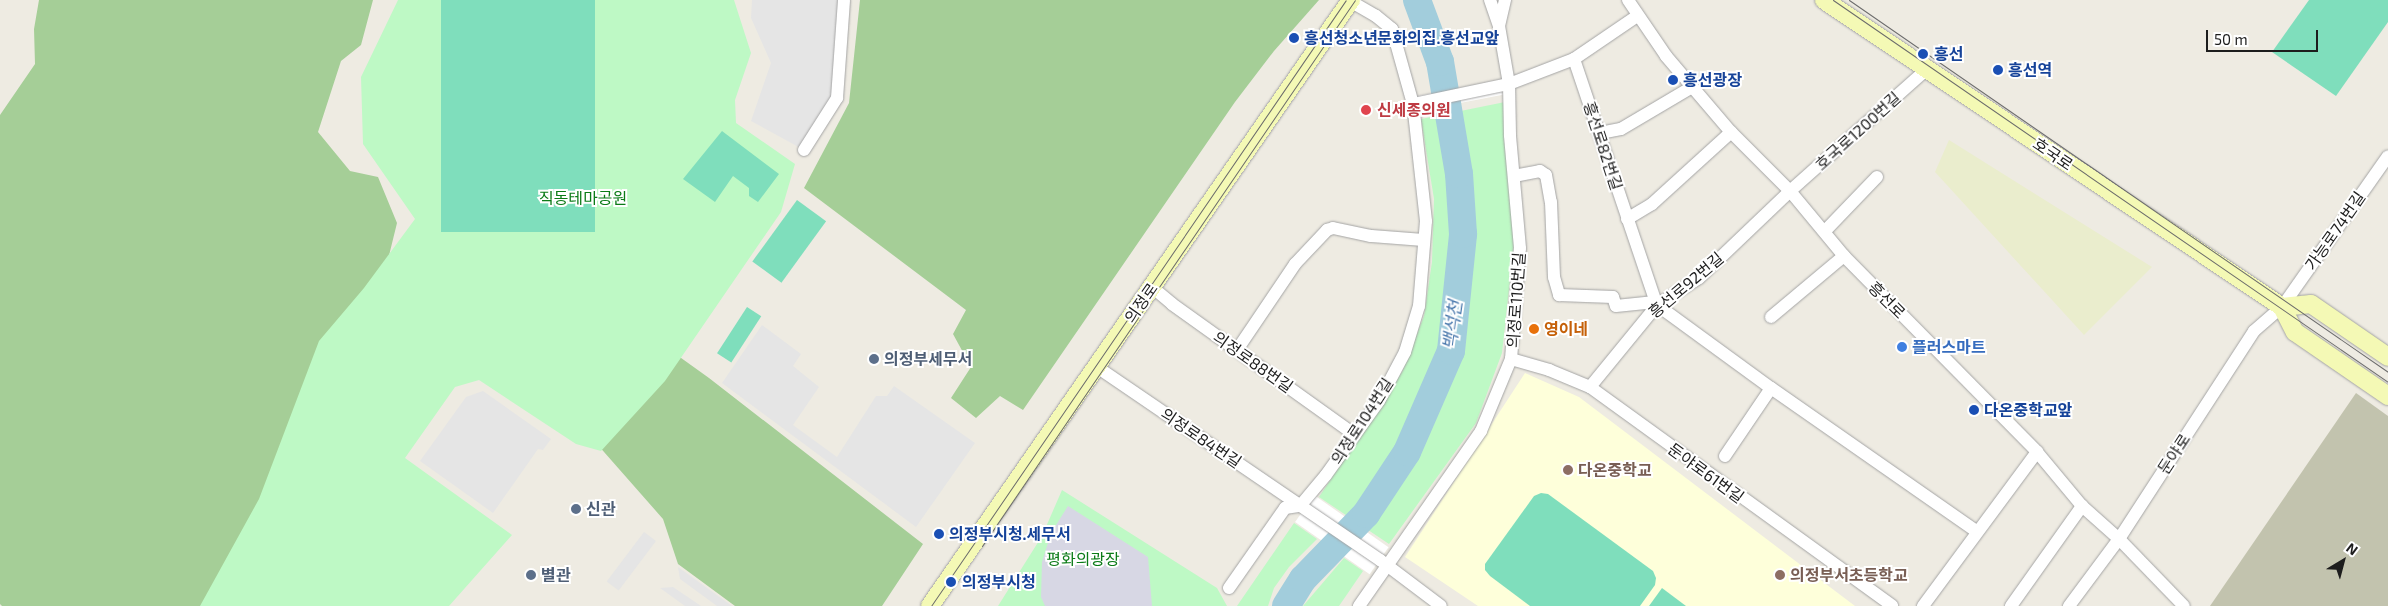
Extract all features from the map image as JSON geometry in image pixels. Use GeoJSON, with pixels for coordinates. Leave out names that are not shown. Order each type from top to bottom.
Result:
{"type":"FeatureCollection","features":[{"type":"Feature","properties":{"kind":"street"},"geometry":{"type":"LineString","coordinates":[[804,150],[837,98],[844,0]]}},
{"type":"Feature","properties":{"kind":"street","name":"의정로104번길"},"geometry":{"type":"LineString","coordinates":[[1302,508],[1379,402],[1404,352],[1419,306],[1426,221],[1413,104],[1392,29],[1376,16],[1350,0]]}},
{"type":"Feature","properties":{"kind":"street","name":"의정로"},"geometry":{"type":"LineString","coordinates":[[930,606],[1350,0]]}},
{"type":"Feature","properties":{"kind":"street","name":"의정로110번길"},"geometry":{"type":"LineString","coordinates":[[1359,606],[1384,564],[1481,431],[1511,359],[1520,248],[1509,84],[1499,26],[1490,0]]}},
{"type":"Feature","properties":{"kind":"street"},"geometry":{"type":"LineString","coordinates":[[1499,26],[1504,0]]}},
{"type":"Feature","properties":{"kind":"street","name":"흥선로"},"geometry":{"type":"LineString","coordinates":[[1628,0],[1637,16],[1666,56],[1692,87],[1731,132],[1790,191],[1844,256],[2037,452],[2082,506],[2119,540],[2184,606]]}},
{"type":"Feature","properties":{"kind":"street","name":"호국로"},"geometry":{"type":"LineString","coordinates":[[1824,0],[2282,307],[2295,332],[2388,396]]}},
{"type":"Feature","properties":{"kind":"street"},"geometry":{"type":"LineString","coordinates":[[1413,104],[1509,84],[1574,59],[1637,16]]}},
{"type":"Feature","properties":{"kind":"street","name":"흥선로82번길"},"geometry":{"type":"LineString","coordinates":[[1574,59],[1656,304]]}},
{"type":"Feature","properties":{"kind":"street","name":"호국로1200번길"},"geometry":{"type":"LineString","coordinates":[[1790,191],[1926,70]]}},
{"type":"Feature","properties":{"kind":"street"},"geometry":{"type":"LineString","coordinates":[[1600,133],[1621,129],[1692,87]]}},
{"type":"Feature","properties":{"kind":"street"},"geometry":{"type":"LineString","coordinates":[[1627,219],[1652,204],[1731,132]]}},
{"type":"Feature","properties":{"kind":"street","name":"가능로74번길"},"geometry":{"type":"LineString","coordinates":[[2282,307],[2388,156]]}},
{"type":"Feature","properties":{"kind":"street"},"geometry":{"type":"LineString","coordinates":[[1514,176],[1540,171],[1546,175],[1550,202],[1554,277],[1559,295],[1613,297],[1616,306],[1656,304],[1770,388],[1976,531]]}},
{"type":"Feature","properties":{"kind":"street"},"geometry":{"type":"LineString","coordinates":[[1825,231],[1877,177]]}},
{"type":"Feature","properties":{"kind":"street","name":"흥선로92번길"},"geometry":{"type":"LineString","coordinates":[[1590,387],[1656,304],[1699,278],[1790,191]]}},
{"type":"Feature","properties":{"kind":"street"},"geometry":{"type":"LineString","coordinates":[[1237,350],[1295,264],[1327,230],[1333,228],[1371,236],[1424,240]]}},
{"type":"Feature","properties":{"kind":"street"},"geometry":{"type":"LineString","coordinates":[[1771,317],[1844,256]]}},
{"type":"Feature","properties":{"kind":"street","name":"의정로88번길"},"geometry":{"type":"LineString","coordinates":[[1152,288],[1355,435]]}},
{"type":"Feature","properties":{"kind":"street"},"geometry":{"type":"LineString","coordinates":[[2282,307],[2312,304],[2388,357]]}},
{"type":"Feature","properties":{"kind":"street","name":"둔야로"},"geometry":{"type":"LineString","coordinates":[[2070,606],[2119,540],[2254,331],[2282,307]]}},
{"type":"Feature","properties":{"kind":"street","name":"둔야로61번길"},"geometry":{"type":"LineString","coordinates":[[1511,359],[1549,370],[1590,387],[1892,606]]}},
{"type":"Feature","properties":{"kind":"street","name":"의정로84번길"},"geometry":{"type":"LineString","coordinates":[[1097,367],[1384,564],[1441,606]]}},
{"type":"Feature","properties":{"kind":"street"},"geometry":{"type":"LineString","coordinates":[[1725,456],[1770,388]]}},
{"type":"Feature","properties":{"kind":"street"},"geometry":{"type":"LineString","coordinates":[[1922,606],[1976,531],[2037,452]]}},
{"type":"Feature","properties":{"kind":"street"},"geometry":{"type":"LineString","coordinates":[[2011,606],[2082,506]]}},
{"type":"Feature","properties":{"kind":"street"},"geometry":{"type":"LineString","coordinates":[[1229,588],[1285,508],[1302,508]]}},
{"type":"Feature","properties":{"kind":"shaded area"},"geometry":{"type":"Polygon","coordinates":[[[752,0],[844,0],[837,98],[804,150],[751,121],[771,63],[751,18],[752,0]]]}},
{"type":"Feature","properties":{"kind":"shaded area"},"geometry":{"type":"Polygon","coordinates":[[[1949,140],[2152,267],[2084,335],[1935,172],[1949,140]]]}},
{"type":"Feature","properties":{"kind":"shaded area"},"geometry":{"type":"Polygon","coordinates":[[[762,325],[801,354],[793,366],[819,387],[793,425],[837,457],[876,396],[887,396],[894,386],[975,443],[916,527],[722,383],[762,325]]]}},
{"type":"Feature","properties":{"kind":"shaded area","name":"다온중학교"},"geometry":{"type":"Polygon","coordinates":[[[1525,373],[1579,397],[1855,606],[1478,606],[1405,557],[1525,373]]]}},
{"type":"Feature","properties":{"kind":"shaded area"},"geometry":{"type":"Polygon","coordinates":[[[483,391],[551,439],[543,450],[538,449],[493,513],[420,461],[466,397],[483,391]]]}},
{"type":"Feature","properties":{"kind":"shaded area"},"geometry":{"type":"Polygon","coordinates":[[[2356,393],[2388,416],[2388,606],[2210,606],[2356,393]]]}},
{"type":"Feature","properties":{"kind":"shaded area"},"geometry":{"type":"Polygon","coordinates":[[[1068,506],[1148,557],[1152,606],[1045,606],[1041,597],[1042,562],[1051,533],[1068,506]]]}},
{"type":"Feature","properties":{"kind":"shaded area"},"geometry":{"type":"Polygon","coordinates":[[[644,532],[656,541],[619,591],[607,582],[644,532]]]}},
{"type":"Feature","properties":{"kind":"shaded area"},"geometry":{"type":"Polygon","coordinates":[[[678,567],[732,606],[717,606],[680,579],[678,567]]]}},
{"type":"Feature","properties":{"kind":"shaded area"},"geometry":{"type":"Polygon","coordinates":[[[673,587],[701,606],[685,606],[660,588],[673,587]]]}},
{"type":"Feature","properties":{"kind":"green space"},"geometry":{"type":"Polygon","coordinates":[[[39,0],[373,0],[361,45],[341,61],[318,132],[350,171],[378,177],[397,223],[383,280],[564,274],[709,378],[923,544],[882,606],[735,606],[678,564],[663,519],[597,444],[478,374],[453,382],[401,459],[445,606],[2,606],[0,604],[0,115],[35,64],[34,29],[39,0]]]}},
{"type":"Feature","properties":{"kind":"green space","name":"직동테마공원"},"geometry":{"type":"Polygon","coordinates":[[[398,0],[734,0],[751,53],[735,100],[736,123],[795,164],[781,212],[665,381],[601,451],[576,444],[479,380],[455,387],[405,458],[512,535],[449,606],[200,606],[259,499],[319,341],[364,288],[415,219],[363,144],[361,77],[398,0]]]}},
{"type":"Feature","properties":{"kind":"green space"},"geometry":{"type":"Polygon","coordinates":[[[441,0],[595,0],[595,232],[441,232],[441,0]]]}},
{"type":"Feature","properties":{"kind":"green space"},"geometry":{"type":"Polygon","coordinates":[[[860,0],[1319,0],[1274,51],[1235,102],[1023,410],[1000,396],[976,418],[951,398],[971,367],[953,334],[966,310],[804,188],[849,103],[860,0]]]}},
{"type":"Feature","properties":{"kind":"green space"},"geometry":{"type":"Polygon","coordinates":[[[2309,0],[2388,0],[2388,22],[2336,96],[2272,52],[2309,0]]]}},
{"type":"Feature","properties":{"kind":"green space"},"geometry":{"type":"Polygon","coordinates":[[[1505,102],[1514,244],[1502,353],[1476,423],[1389,544],[1319,497],[1402,372],[1424,316],[1432,262],[1434,199],[1421,119],[1505,102]]]}},
{"type":"Feature","properties":{"kind":"green space"},"geometry":{"type":"Polygon","coordinates":[[[722,131],[779,174],[758,202],[749,196],[749,188],[733,176],[715,202],[683,179],[722,131]]]}},
{"type":"Feature","properties":{"kind":"green space"},"geometry":{"type":"Polygon","coordinates":[[[797,200],[826,221],[781,283],[752,261],[797,200]]]}},
{"type":"Feature","properties":{"kind":"green space"},"geometry":{"type":"Polygon","coordinates":[[[747,307],[761,316],[731,362],[717,353],[747,307]]]}},
{"type":"Feature","properties":{"kind":"green space","name":"평화의광장"},"geometry":{"type":"Polygon","coordinates":[[[1062,490],[1217,588],[1227,606],[998,606],[1042,536],[1062,490]]]}},
{"type":"Feature","properties":{"kind":"green space"},"geometry":{"type":"Polygon","coordinates":[[[1541,493],[1548,494],[1653,571],[1656,578],[1655,585],[1640,606],[1530,606],[1490,576],[1485,570],[1485,564],[1534,496],[1541,493]]]}},
{"type":"Feature","properties":{"kind":"green space"},"geometry":{"type":"Polygon","coordinates":[[[1294,523],[1317,539],[1289,567],[1274,588],[1268,606],[1237,606],[1294,523]]]}},
{"type":"Feature","properties":{"kind":"green space"},"geometry":{"type":"Polygon","coordinates":[[[1344,558],[1363,571],[1339,606],[1303,606],[1344,558]]]}},
{"type":"Feature","properties":{"kind":"green space"},"geometry":{"type":"Polygon","coordinates":[[[1662,588],[1686,606],[1649,606],[1662,588]]]}},
{"type":"Feature","properties":{"kind":"pier"},"geometry":{"type":"Polygon","coordinates":[[[1500,80],[1503,95],[1416,112],[1414,97],[1500,80]]]}},
{"type":"Feature","properties":{"kind":"pier"},"geometry":{"type":"Polygon","coordinates":[[[1314,495],[1389,547],[1370,574],[1295,522],[1314,495]]]}},
{"type":"Feature","properties":{"kind":"waterway","name":"백석천"},"geometry":{"type":"LineString","coordinates":[[1286,606],[1303,579],[1366,514],[1407,452],[1451,351],[1463,234],[1459,174],[1440,62],[1417,0]]}},
{"type":"Feature","properties":{"kind":"tram line"},"geometry":{"type":"LineString","coordinates":[[931,606],[1346,0]]}},
{"type":"Feature","properties":{"kind":"tram line"},"geometry":{"type":"LineString","coordinates":[[982,546],[1355,0]]}},
{"type":"Feature","properties":{"kind":"tram line"},"geometry":{"type":"LineString","coordinates":[[1833,0],[2388,382]]}},
{"type":"Feature","properties":{"kind":"tram line"},"geometry":{"type":"LineString","coordinates":[[1849,0],[2388,372]]}},
{"type":"Feature","properties":{"kind":"place","name":"흥선청소년문화의집.흥선교앞"},"geometry":{"type":"Point","coordinates":[1294,38]}},
{"type":"Feature","properties":{"kind":"place","name":"흥선"},"geometry":{"type":"Point","coordinates":[1923,54]}},
{"type":"Feature","properties":{"kind":"place","name":"흥선역"},"geometry":{"type":"Point","coordinates":[1998,70]}},
{"type":"Feature","properties":{"kind":"place","name":"흥선광장"},"geometry":{"type":"Point","coordinates":[1673,80]}},
{"type":"Feature","properties":{"kind":"place","name":"신세종의원"},"geometry":{"type":"Point","coordinates":[1366,110]}},
{"type":"Feature","properties":{"kind":"place","name":"영이네"},"geometry":{"type":"Point","coordinates":[1534,329]}},
{"type":"Feature","properties":{"kind":"place","name":"플러스마트"},"geometry":{"type":"Point","coordinates":[1902,347]}},
{"type":"Feature","properties":{"kind":"place","name":"의정부세무서"},"geometry":{"type":"Point","coordinates":[874,359]}},
{"type":"Feature","properties":{"kind":"place","name":"다온중학교앞"},"geometry":{"type":"Point","coordinates":[1974,410]}},
{"type":"Feature","properties":{"kind":"place","name":"다온중학교"},"geometry":{"type":"Point","coordinates":[1568,470]}},
{"type":"Feature","properties":{"kind":"place","name":"신관"},"geometry":{"type":"Point","coordinates":[576,509]}},
{"type":"Feature","properties":{"kind":"place","name":"의정부시청.세무서"},"geometry":{"type":"Point","coordinates":[939,534]}},
{"type":"Feature","properties":{"kind":"place","name":"별관"},"geometry":{"type":"Point","coordinates":[531,575]}},
{"type":"Feature","properties":{"kind":"place","name":"의정부서초등학교"},"geometry":{"type":"Point","coordinates":[1780,575]}},
{"type":"Feature","properties":{"kind":"place","name":"의정부시청"},"geometry":{"type":"Point","coordinates":[951,582]}}]}
